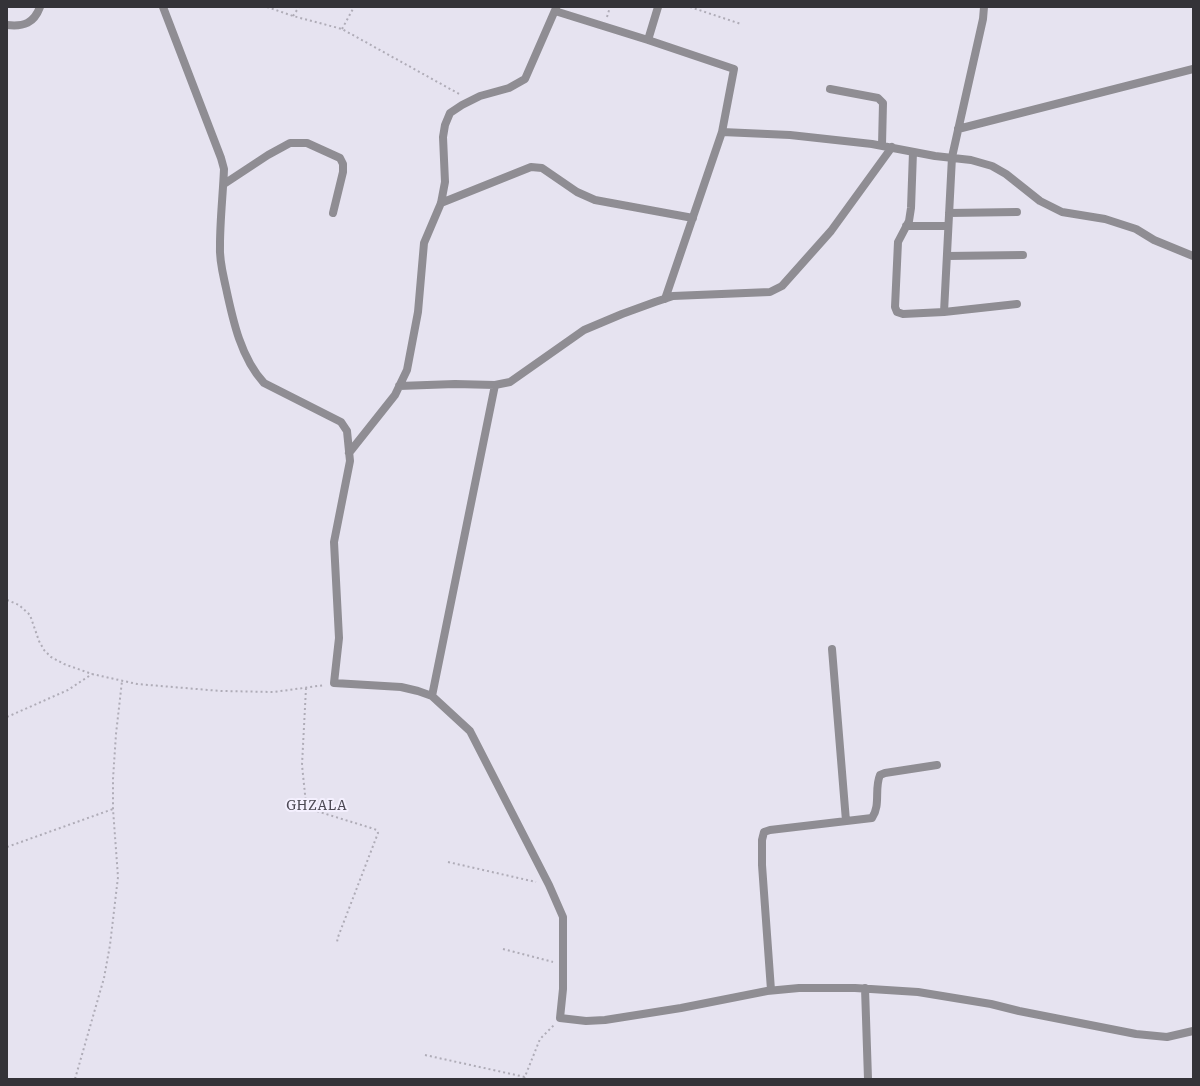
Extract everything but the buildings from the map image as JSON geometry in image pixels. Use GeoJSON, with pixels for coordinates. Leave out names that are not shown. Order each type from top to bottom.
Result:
{"type":"FeatureCollection","features":[{"type":"Feature","properties":{"kind":"street"},"geometry":{"type":"LineString","coordinates":[[7,25],[26,24],[34,20],[40,7]]}},
{"type":"Feature","properties":{"kind":"street"},"geometry":{"type":"LineString","coordinates":[[163,7],[216,142],[224,169],[220,246],[222,267],[232,316],[238,336],[250,364],[255,374],[274,390],[341,422],[346,431],[350,460],[334,542],[339,638],[334,683],[401,687],[432,696],[470,731],[549,885],[563,917],[564,989],[560,1018],[586,1021],[605,1020],[681,1008],[771,990],[799,988],[865,988],[918,992],[991,1004],[1136,1034],[1167,1037],[1192,1031]]}},
{"type":"Feature","properties":{"kind":"street"},"geometry":{"type":"LineString","coordinates":[[648,40],[658,7]]}},
{"type":"Feature","properties":{"kind":"street"},"geometry":{"type":"LineString","coordinates":[[944,312],[952,157],[984,7]]}},
{"type":"Feature","properties":{"kind":"street"},"geometry":{"type":"LineString","coordinates":[[349,453],[395,395],[406,370],[418,312],[424,243],[441,203],[445,182],[443,137],[445,125],[450,113],[480,96],[509,88],[525,79],[556,9],[734,69],[722,132],[665,299]]}},
{"type":"Feature","properties":{"kind":"street"},"geometry":{"type":"LineString","coordinates":[[958,129],[1193,69]]}},
{"type":"Feature","properties":{"kind":"street"},"geometry":{"type":"LineString","coordinates":[[830,89],[878,98],[883,102],[882,145]]}},
{"type":"Feature","properties":{"kind":"street"},"geometry":{"type":"LineString","coordinates":[[722,132],[790,135],[882,145],[913,152],[952,157],[992,166],[1006,174],[1040,201],[1062,212],[1105,219],[1136,229],[1154,240],[1193,256]]}},
{"type":"Feature","properties":{"kind":"street"},"geometry":{"type":"LineString","coordinates":[[224,184],[268,155],[290,143],[307,143],[340,158],[343,164],[343,172],[333,213]]}},
{"type":"Feature","properties":{"kind":"street"},"geometry":{"type":"LineString","coordinates":[[399,386],[455,384],[495,385],[510,382],[584,330],[622,314],[673,296],[753,294],[770,292],[782,286],[831,231],[892,147]]}},
{"type":"Feature","properties":{"kind":"street"},"geometry":{"type":"LineString","coordinates":[[913,152],[911,208],[909,221],[898,242],[895,307],[897,312],[903,314],[944,312],[1017,304]]}},
{"type":"Feature","properties":{"kind":"street"},"geometry":{"type":"LineString","coordinates":[[441,203],[531,168],[542,168],[577,192],[596,200],[693,218]]}},
{"type":"Feature","properties":{"kind":"street"},"geometry":{"type":"LineString","coordinates":[[948,213],[1017,212]]}},
{"type":"Feature","properties":{"kind":"street"},"geometry":{"type":"LineString","coordinates":[[906,226],[948,226]]}},
{"type":"Feature","properties":{"kind":"street"},"geometry":{"type":"LineString","coordinates":[[948,256],[1023,255]]}},
{"type":"Feature","properties":{"kind":"street"},"geometry":{"type":"LineString","coordinates":[[432,696],[495,385]]}},
{"type":"Feature","properties":{"kind":"street"},"geometry":{"type":"LineString","coordinates":[[832,649],[846,821]]}},
{"type":"Feature","properties":{"kind":"street"},"geometry":{"type":"LineString","coordinates":[[771,990],[762,865],[762,840],[764,832],[770,830],[872,818],[875,813],[877,803],[878,780],[880,775],[937,765]]}},
{"type":"Feature","properties":{"kind":"street"},"geometry":{"type":"LineString","coordinates":[[865,988],[868,1079]]}},
{"type":"Feature","properties":{"kind":"path"},"geometry":{"type":"LineString","coordinates":[[267,7],[293,16],[342,29],[470,101]]}},
{"type":"Feature","properties":{"kind":"path"},"geometry":{"type":"LineString","coordinates":[[293,16],[299,7]]}},
{"type":"Feature","properties":{"kind":"path"},"geometry":{"type":"LineString","coordinates":[[342,29],[354,7]]}},
{"type":"Feature","properties":{"kind":"path"},"geometry":{"type":"LineString","coordinates":[[690,7],[742,24]]}},
{"type":"Feature","properties":{"kind":"path"},"geometry":{"type":"LineString","coordinates":[[7,600],[19,605],[30,615],[39,641],[44,650],[51,657],[64,664],[92,674],[137,684],[220,691],[274,692],[334,683]]}},
{"type":"Feature","properties":{"kind":"path"},"geometry":{"type":"LineString","coordinates":[[7,717],[68,690],[92,674]]}},
{"type":"Feature","properties":{"kind":"path"},"geometry":{"type":"LineString","coordinates":[[75,1079],[104,978],[110,945],[118,877],[113,809],[116,734],[122,681]]}},
{"type":"Feature","properties":{"kind":"path"},"geometry":{"type":"LineString","coordinates":[[306,688],[302,765],[304,798],[306,804],[310,809],[372,828],[377,830],[378,833],[337,942]]}},
{"type":"Feature","properties":{"kind":"path"},"geometry":{"type":"LineString","coordinates":[[7,847],[113,809]]}},
{"type":"Feature","properties":{"kind":"path"},"geometry":{"type":"LineString","coordinates":[[448,862],[549,885]]}},
{"type":"Feature","properties":{"kind":"path"},"geometry":{"type":"LineString","coordinates":[[504,949],[564,965]]}},
{"type":"Feature","properties":{"kind":"path"},"geometry":{"type":"LineString","coordinates":[[425,1055],[524,1078],[540,1039],[560,1018]]}},
{"type":"Feature","properties":{"kind":"district","name":"GHZALA"},"geometry":{"type":"Point","coordinates":[317,806]}}]}
